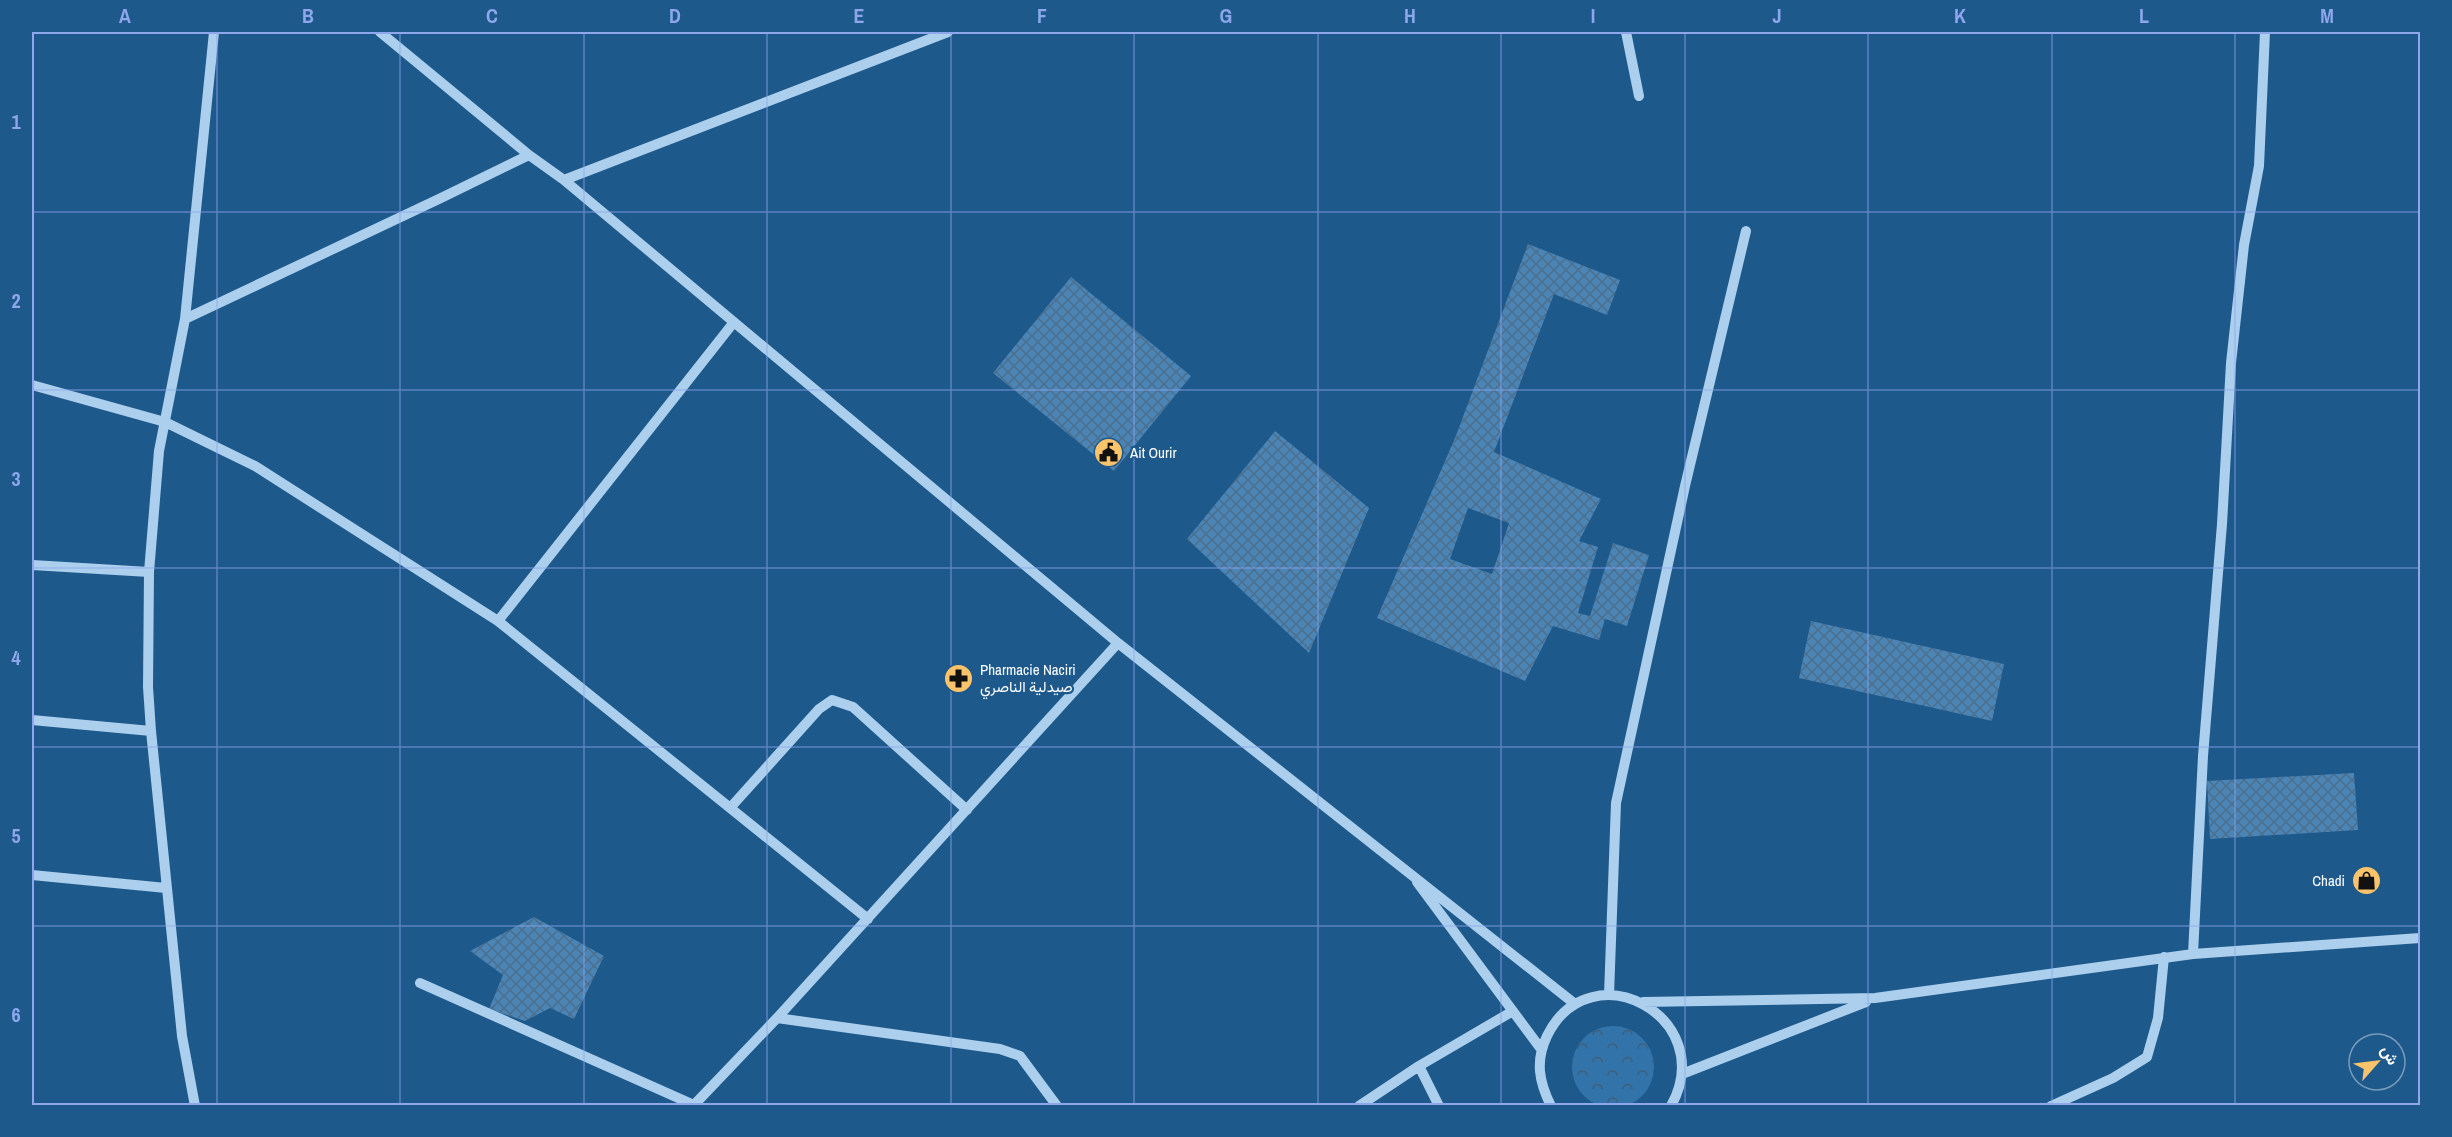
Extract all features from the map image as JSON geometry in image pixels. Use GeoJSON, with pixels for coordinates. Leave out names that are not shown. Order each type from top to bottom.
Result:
{"type":"FeatureCollection","features":[{"type":"Feature","properties":{"kind":"street"},"geometry":{"type":"LineString","coordinates":[[195,1106],[182,1036],[151,731],[148,687],[149,572],[159,451],[185,319],[214,32]]}},
{"type":"Feature","properties":{"kind":"street"},"geometry":{"type":"LineString","coordinates":[[380,32],[529,155],[564,180],[1118,643],[1575,1004]]}},
{"type":"Feature","properties":{"kind":"street"},"geometry":{"type":"LineString","coordinates":[[564,180],[948,32]]}},
{"type":"Feature","properties":{"kind":"street"},"geometry":{"type":"LineString","coordinates":[[1626,32],[1639,96]]}},
{"type":"Feature","properties":{"kind":"street"},"geometry":{"type":"LineString","coordinates":[[2193,954],[2231,363],[2244,245],[2259,166],[2265,32]]}},
{"type":"Feature","properties":{"kind":"street"},"geometry":{"type":"LineString","coordinates":[[185,319],[529,155]]}},
{"type":"Feature","properties":{"kind":"street"},"geometry":{"type":"LineString","coordinates":[[1609,995],[1616,803],[1685,486],[1746,231]]}},
{"type":"Feature","properties":{"kind":"street"},"geometry":{"type":"LineString","coordinates":[[498,621],[734,322]]}},
{"type":"Feature","properties":{"kind":"street"},"geometry":{"type":"LineString","coordinates":[[32,385],[165,422],[255,466],[498,621],[868,919]]}},
{"type":"Feature","properties":{"kind":"street"},"geometry":{"type":"LineString","coordinates":[[32,565],[149,572]]}},
{"type":"Feature","properties":{"kind":"street"},"geometry":{"type":"LineString","coordinates":[[420,983],[693,1105],[777,1018],[1118,643]]}},
{"type":"Feature","properties":{"kind":"street"},"geometry":{"type":"LineString","coordinates":[[730,808],[819,709],[832,700],[853,707],[967,810]]}},
{"type":"Feature","properties":{"kind":"street"},"geometry":{"type":"LineString","coordinates":[[32,720],[151,731]]}},
{"type":"Feature","properties":{"kind":"street"},"geometry":{"type":"LineString","coordinates":[[1407,870],[1541,1049]]}},
{"type":"Feature","properties":{"kind":"street"},"geometry":{"type":"LineString","coordinates":[[32,875],[166,888]]}},
{"type":"Feature","properties":{"kind":"street"},"geometry":{"type":"LineString","coordinates":[[1551,1106],[1542,1088],[1539,1068],[1541,1049],[1554,1023],[1575,1004],[1592,997],[1609,995],[1643,1002],[1875,998],[2164,957],[2421,938]]}},
{"type":"Feature","properties":{"kind":"street"},"geometry":{"type":"LineString","coordinates":[[2051,1106],[2113,1078],[2147,1057],[2158,1018],[2164,957]]}},
{"type":"Feature","properties":{"kind":"street"},"geometry":{"type":"LineString","coordinates":[[1682,1074],[1875,998]]}},
{"type":"Feature","properties":{"kind":"street"},"geometry":{"type":"LineString","coordinates":[[1643,1002],[1660,1015],[1673,1032],[1681,1052],[1682,1074],[1678,1093],[1671,1106]]}},
{"type":"Feature","properties":{"kind":"street"},"geometry":{"type":"LineString","coordinates":[[1359,1106],[1419,1066],[1513,1011]]}},
{"type":"Feature","properties":{"kind":"street"},"geometry":{"type":"LineString","coordinates":[[777,1018],[1010,1052],[1020,1056],[1057,1106]]}},
{"type":"Feature","properties":{"kind":"street"},"geometry":{"type":"LineString","coordinates":[[1419,1066],[1439,1106]]}},
{"type":"Feature","properties":{"kind":"green space"},"geometry":{"type":"Polygon","coordinates":[[[1613,1026],[1629,1029],[1642,1038],[1651,1051],[1654,1067],[1651,1083],[1642,1096],[1629,1105],[1613,1108],[1597,1105],[1584,1096],[1575,1083],[1572,1067],[1575,1051],[1584,1038],[1597,1029],[1613,1026]]]}},
{"type":"Feature","properties":{"kind":"building"},"geometry":{"type":"Polygon","coordinates":[[[1528,244],[1620,280],[1607,315],[1554,294],[1494,452],[1601,499],[1579,541],[1598,547],[1578,613],[1590,616],[1613,543],[1649,555],[1627,626],[1605,619],[1599,640],[1553,626],[1525,681],[1377,618],[1455,438],[1528,244]],[[1468,508],[1450,559],[1492,574],[1509,523],[1468,508]]]}},
{"type":"Feature","properties":{"kind":"building"},"geometry":{"type":"Polygon","coordinates":[[[1071,277],[1191,376],[1114,471],[993,373],[1071,277]]]}},
{"type":"Feature","properties":{"kind":"building"},"geometry":{"type":"Polygon","coordinates":[[[1275,431],[1369,508],[1309,653],[1187,539],[1275,431]]]}},
{"type":"Feature","properties":{"kind":"building"},"geometry":{"type":"Polygon","coordinates":[[[1811,621],[2004,664],[1992,721],[1799,678],[1811,621]]]}},
{"type":"Feature","properties":{"kind":"building"},"geometry":{"type":"Polygon","coordinates":[[[2354,773],[2358,830],[2210,839],[2207,781],[2354,773]]]}},
{"type":"Feature","properties":{"kind":"building"},"geometry":{"type":"Polygon","coordinates":[[[534,917],[604,956],[574,1019],[550,1008],[525,1021],[489,1009],[503,975],[470,951],[534,917]]]}},
{"type":"Feature","properties":{"kind":"place","name":"Ait Ourir"},"geometry":{"type":"Point","coordinates":[1109,452]}},
{"type":"Feature","properties":{"kind":"place","name":"Pharmacie Naciri صيدلية الناصري"},"geometry":{"type":"Point","coordinates":[959,678]}},
{"type":"Feature","properties":{"kind":"place","name":"Chadi"},"geometry":{"type":"Point","coordinates":[2366,880]}}]}
